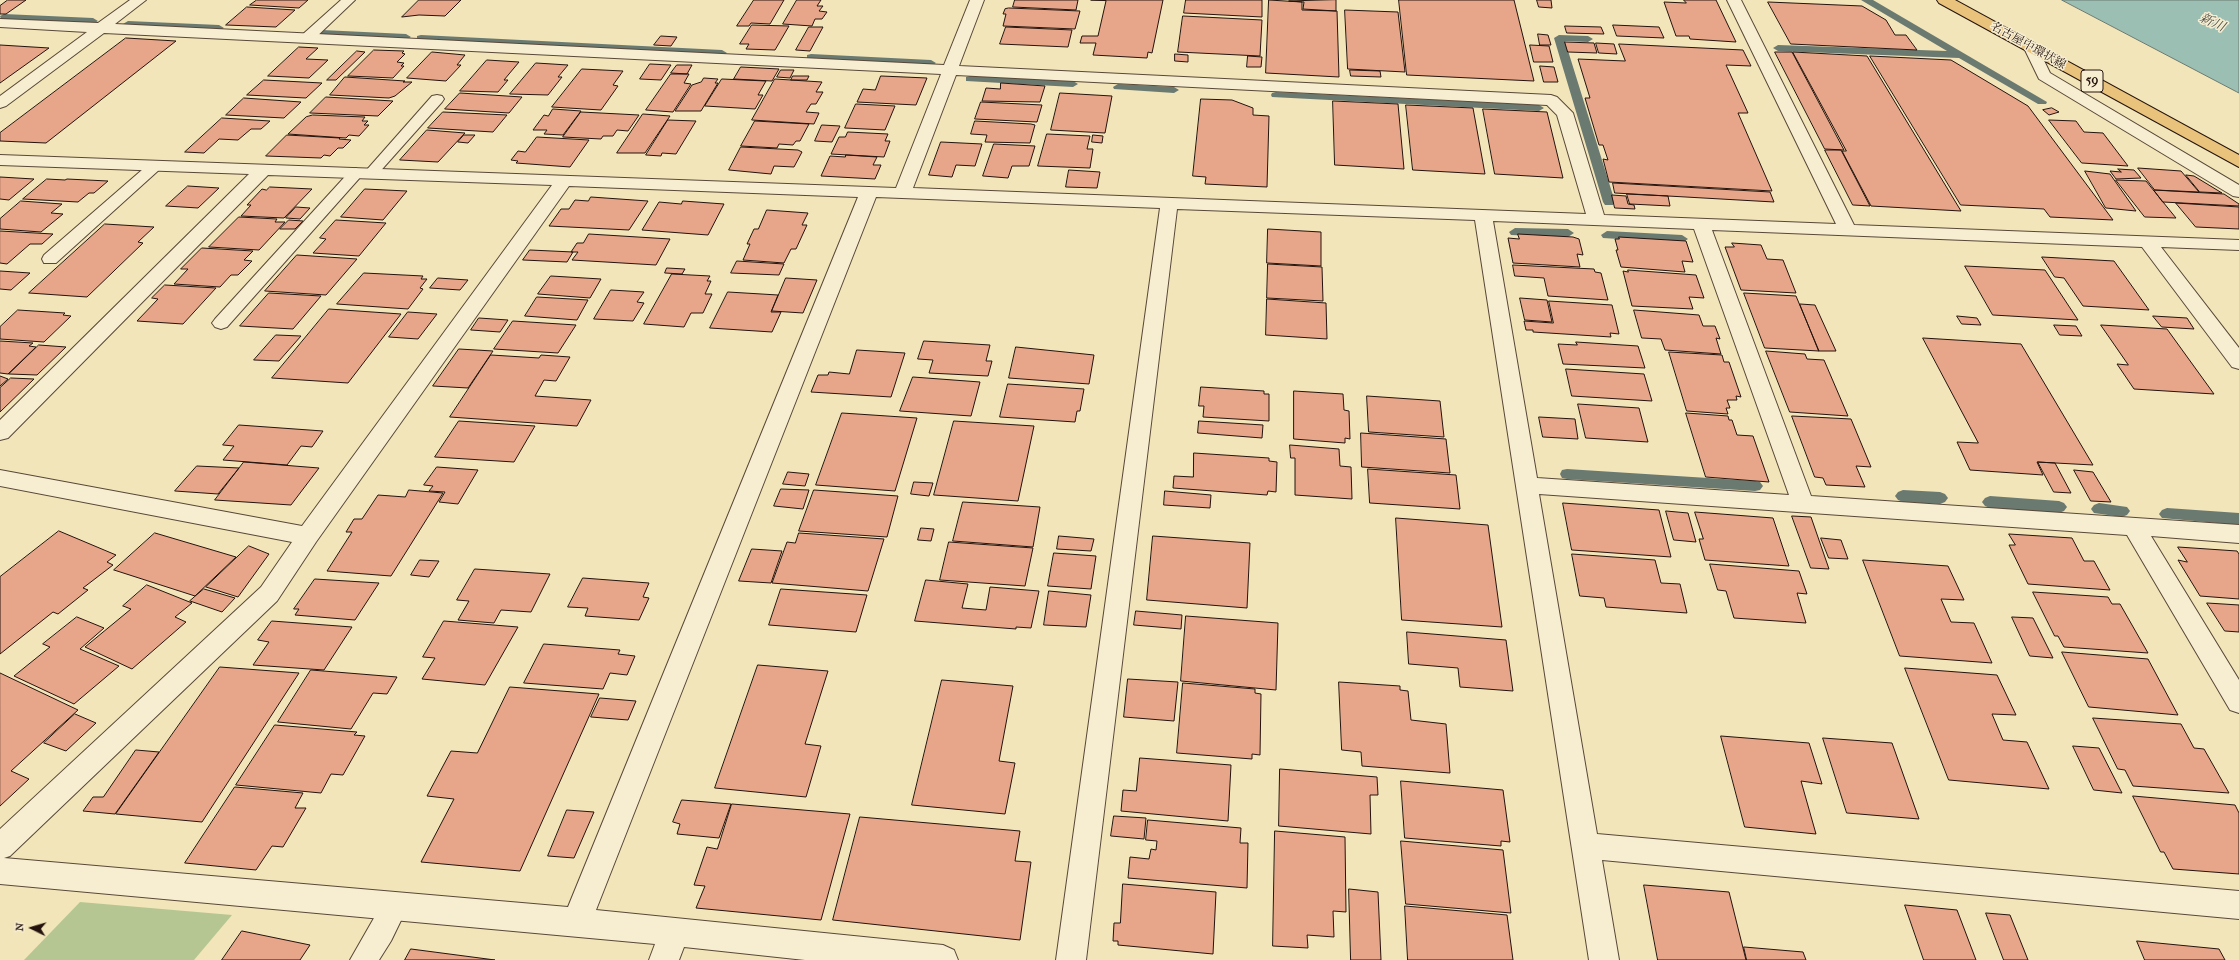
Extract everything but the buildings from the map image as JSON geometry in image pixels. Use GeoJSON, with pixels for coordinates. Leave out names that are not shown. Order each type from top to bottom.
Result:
{"type":"FeatureCollection","features":[{"type":"Feature","properties":{"kind":"main road","name":"名古屋中環状線"},"geometry":{"type":"LineString","coordinates":[[1944,0],[2239,162]]}},
{"type":"Feature","properties":{"kind":"street"},"geometry":{"type":"LineString","coordinates":[[0,103],[138,0]]}},
{"type":"Feature","properties":{"kind":"street"},"geometry":{"type":"LineString","coordinates":[[903,193],[977,0]]}},
{"type":"Feature","properties":{"kind":"street"},"geometry":{"type":"LineString","coordinates":[[1734,0],[1847,229]]}},
{"type":"Feature","properties":{"kind":"street"},"geometry":{"type":"LineString","coordinates":[[0,23],[1551,100],[1565,113],[1596,219]]}},
{"type":"Feature","properties":{"kind":"street"},"geometry":{"type":"LineString","coordinates":[[2031,48],[2044,76],[2239,192]]}},
{"type":"Feature","properties":{"kind":"street"},"geometry":{"type":"LineString","coordinates":[[0,160],[1596,219],[2239,245]]}},
{"type":"Feature","properties":{"kind":"street"},"geometry":{"type":"LineString","coordinates":[[0,433],[263,170]]}},
{"type":"Feature","properties":{"kind":"street"},"geometry":{"type":"LineString","coordinates":[[0,847],[269,594],[308,536],[564,181]]}},
{"type":"Feature","properties":{"kind":"street"},"geometry":{"type":"LineString","coordinates":[[577,922],[870,192]]}},
{"type":"Feature","properties":{"kind":"street"},"geometry":{"type":"LineString","coordinates":[[1071,960],[1169,203]]}},
{"type":"Feature","properties":{"kind":"street"},"geometry":{"type":"LineString","coordinates":[[1483,216],[1604,960]]}},
{"type":"Feature","properties":{"kind":"street"},"geometry":{"type":"LineString","coordinates":[[1702,224],[1803,504]]}},
{"type":"Feature","properties":{"kind":"street"},"geometry":{"type":"LineString","coordinates":[[2147,241],[2239,362]]}},
{"type":"Feature","properties":{"kind":"street"},"geometry":{"type":"LineString","coordinates":[[0,478],[308,536]]}},
{"type":"Feature","properties":{"kind":"street"},"geometry":{"type":"LineString","coordinates":[[1527,484],[2239,534]]}},
{"type":"Feature","properties":{"kind":"street"},"geometry":{"type":"LineString","coordinates":[[2134,527],[2239,702]]}},
{"type":"Feature","properties":{"kind":"street"},"geometry":{"type":"LineString","coordinates":[[1585,846],[2239,905]]}},
{"type":"Feature","properties":{"kind":"street"},"geometry":{"type":"LineString","coordinates":[[0,870],[577,922],[943,960]]}},
{"type":"Feature","properties":{"kind":"street"},"geometry":{"type":"LineString","coordinates":[[664,960],[674,932]]}},
{"type":"Feature","properties":{"kind":"lane"},"geometry":{"type":"LineString","coordinates":[[306,38],[349,0]]}},
{"type":"Feature","properties":{"kind":"lane"},"geometry":{"type":"LineString","coordinates":[[221,323],[437,99]]}},
{"type":"Feature","properties":{"kind":"lane"},"geometry":{"type":"LineString","coordinates":[[50,260],[155,166]]}},
{"type":"Feature","properties":{"kind":"lane"},"geometry":{"type":"LineString","coordinates":[[364,960],[382,932],[395,906]]}},
{"type":"Feature","properties":{"kind":"green space"},"geometry":{"type":"Polygon","coordinates":[[[80,902],[232,915],[194,960],[24,960],[80,902]]]}},
{"type":"Feature","properties":{"kind":"water","name":"新川"},"geometry":{"type":"Polygon","coordinates":[[[2062,0],[2239,0],[2239,93],[2237,92],[2062,0]]]}},
{"type":"Feature","properties":{"kind":"waterway"},"geometry":{"type":"LineString","coordinates":[[1866,0],[2042,102]]}},
{"type":"Feature","properties":{"kind":"waterway"},"geometry":{"type":"LineString","coordinates":[[4,17],[93,21]]}},
{"type":"Feature","properties":{"kind":"waterway"},"geometry":{"type":"LineString","coordinates":[[128,24],[219,28]]}},
{"type":"Feature","properties":{"kind":"waterway"},"geometry":{"type":"LineString","coordinates":[[322,33],[406,37]]}},
{"type":"Feature","properties":{"kind":"waterway"},"geometry":{"type":"LineString","coordinates":[[421,38],[722,53]]}},
{"type":"Feature","properties":{"kind":"waterway"},"geometry":{"type":"LineString","coordinates":[[1588,39],[1559,38],[1609,202]]}},
{"type":"Feature","properties":{"kind":"waterway"},"geometry":{"type":"LineString","coordinates":[[1778,48],[1959,55]]}},
{"type":"Feature","properties":{"kind":"waterway"},"geometry":{"type":"LineString","coordinates":[[811,57],[931,63]]}},
{"type":"Feature","properties":{"kind":"waterway"},"geometry":{"type":"LineString","coordinates":[[970,79],[1073,84]]}},
{"type":"Feature","properties":{"kind":"waterway"},"geometry":{"type":"LineString","coordinates":[[1118,87],[1174,90]]}},
{"type":"Feature","properties":{"kind":"waterway"},"geometry":{"type":"LineString","coordinates":[[1276,95],[1539,108]]}},
{"type":"Feature","properties":{"kind":"waterway"},"geometry":{"type":"LineString","coordinates":[[1515,232],[1568,233]]}},
{"type":"Feature","properties":{"kind":"waterway"},"geometry":{"type":"LineString","coordinates":[[1607,235],[1682,239]]}},
{"type":"Feature","properties":{"kind":"waterway"},"geometry":{"type":"LineString","coordinates":[[1567,474],[1755,486]]}},
{"type":"Feature","properties":{"kind":"waterway"},"geometry":{"type":"LineString","coordinates":[[1903,496],[1940,498]]}},
{"type":"Feature","properties":{"kind":"waterway"},"geometry":{"type":"LineString","coordinates":[[1990,502],[2059,507]]}},
{"type":"Feature","properties":{"kind":"waterway"},"geometry":{"type":"LineString","coordinates":[[2099,509],[2122,511]]}},
{"type":"Feature","properties":{"kind":"waterway"},"geometry":{"type":"LineString","coordinates":[[2167,514],[2239,519]]}}]}
